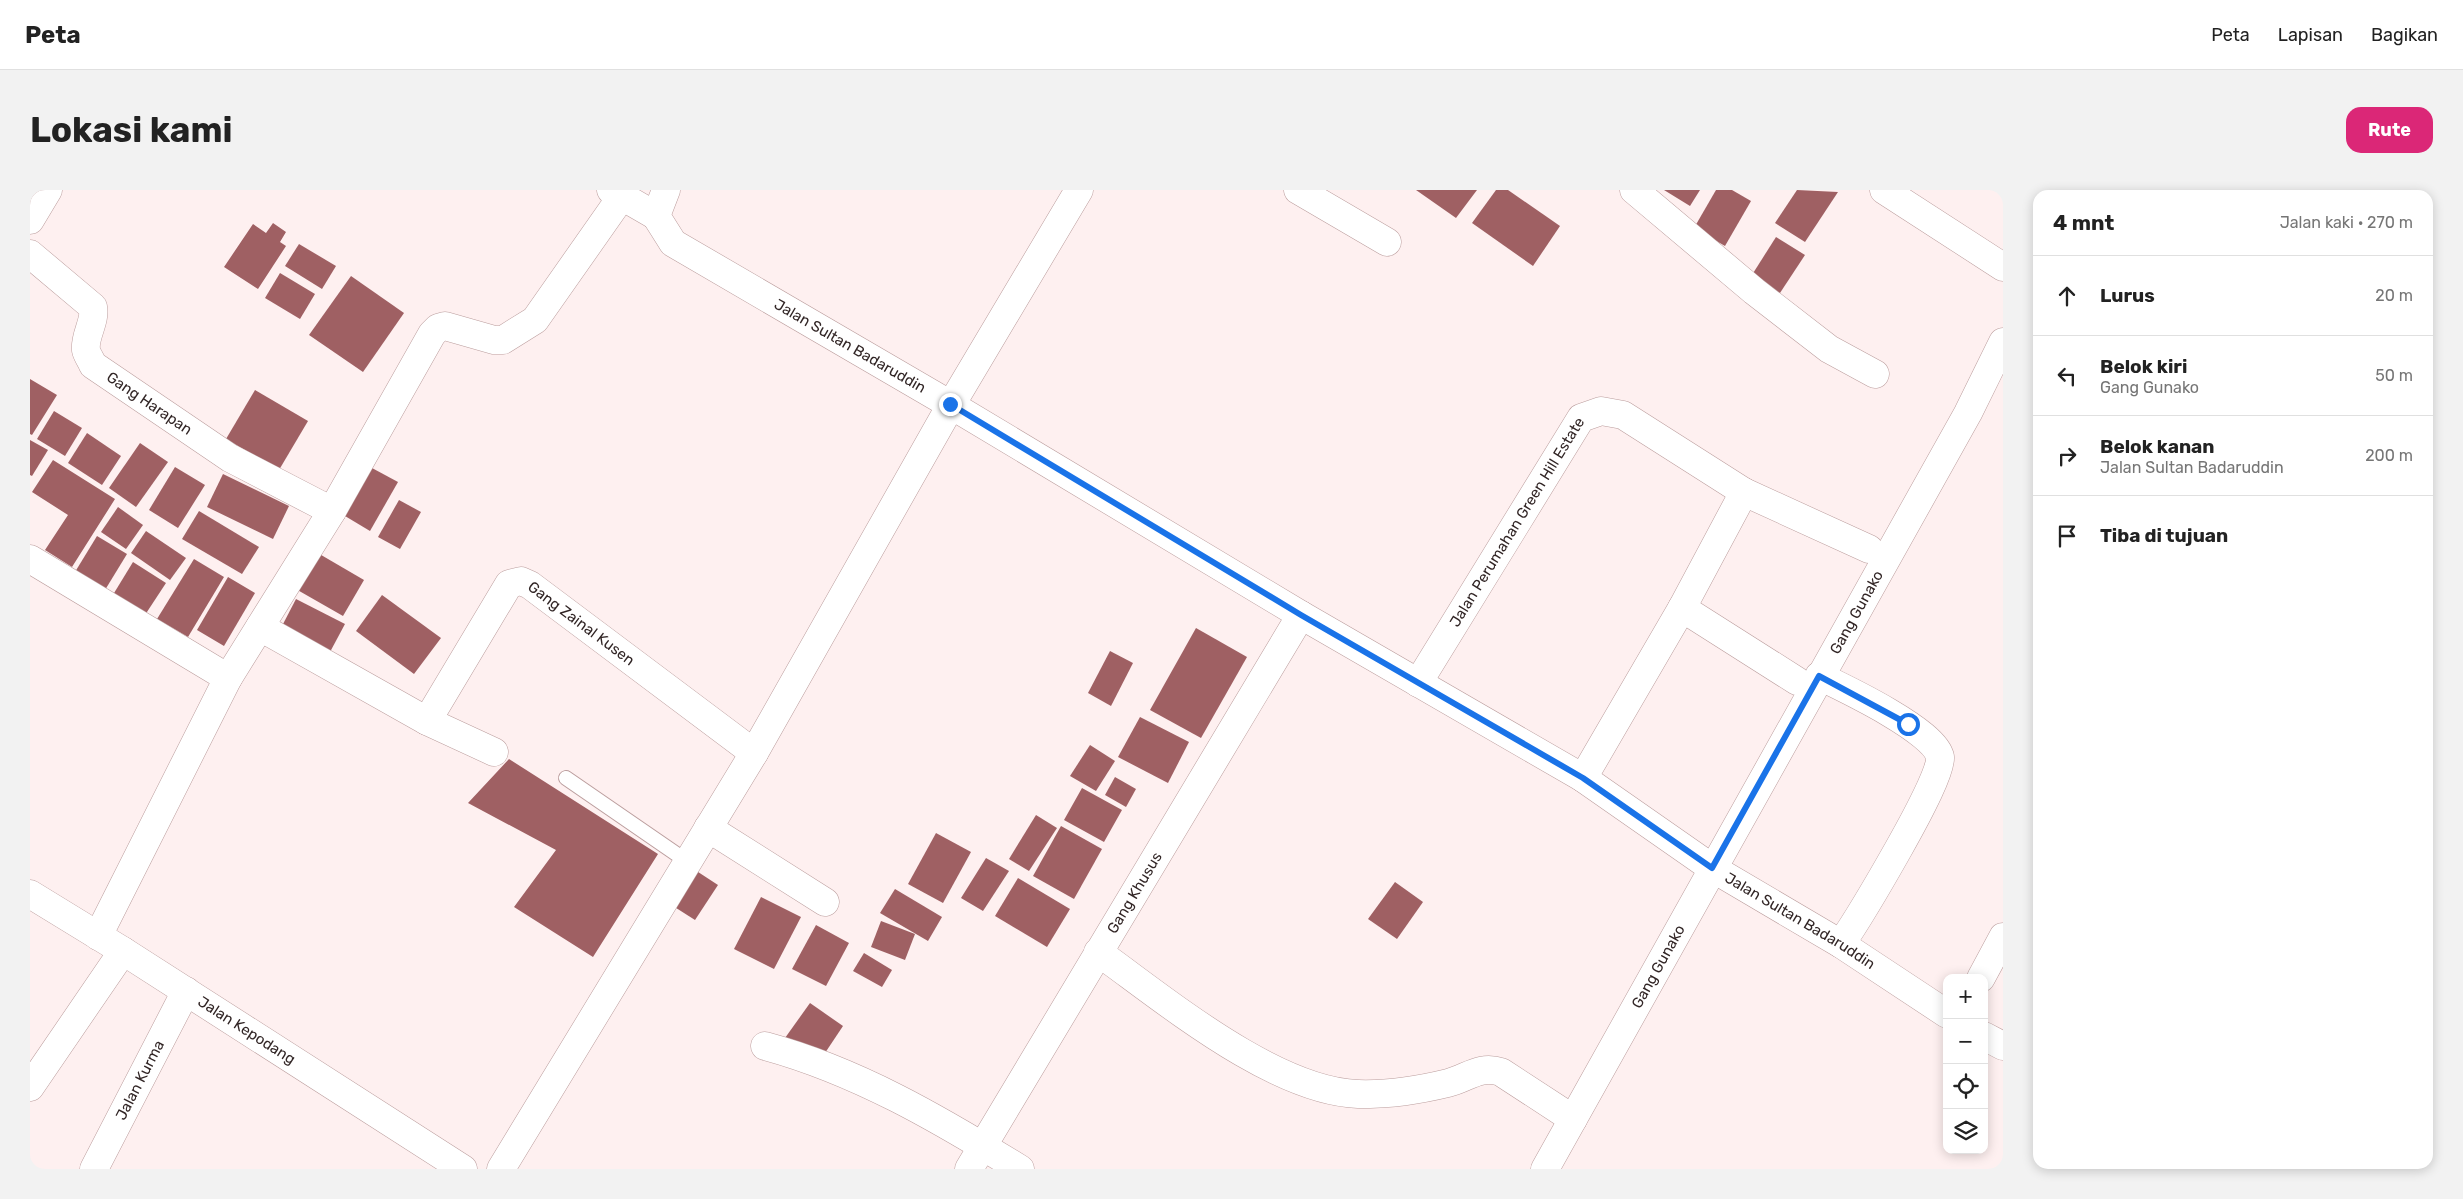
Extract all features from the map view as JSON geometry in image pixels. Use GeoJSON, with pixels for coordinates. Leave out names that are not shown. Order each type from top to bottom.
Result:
{"type":"FeatureCollection","features":[{"type":"Feature","properties":{"kind":"street"},"geometry":{"type":"LineString","coordinates":[[30,220],[48,190]]}},
{"type":"Feature","properties":{"kind":"street"},"geometry":{"type":"LineString","coordinates":[[98,936],[228,678],[332,511],[432,334],[438,328],[445,326],[494,340],[511,337],[535,320],[617,193],[656,216],[666,190]]}},
{"type":"Feature","properties":{"kind":"street"},"geometry":{"type":"LineString","coordinates":[[501,1169],[754,753],[950,404],[1079,190]]}},
{"type":"Feature","properties":{"kind":"street"},"geometry":{"type":"LineString","coordinates":[[1298,190],[1387,242]]}},
{"type":"Feature","properties":{"kind":"street"},"geometry":{"type":"LineString","coordinates":[[1634,190],[1754,290],[1814,337],[1829,348],[1875,374]]}},
{"type":"Feature","properties":{"kind":"street"},"geometry":{"type":"LineString","coordinates":[[1884,190],[2003,267]]}},
{"type":"Feature","properties":{"kind":"street","name":"Jalan Sultan Badaruddin"},"geometry":{"type":"LineString","coordinates":[[656,216],[673,243],[950,404],[1301,615],[1583,778],[1712,868],[1842,944],[1943,1011]]}},
{"type":"Feature","properties":{"kind":"street","name":"Gang Harapan"},"geometry":{"type":"LineString","coordinates":[[30,254],[93,307],[94,314],[86,351],[93,365],[230,458],[332,511]]}},
{"type":"Feature","properties":{"kind":"street","name":"Gang Gunako"},"geometry":{"type":"LineString","coordinates":[[1545,1169],[1712,868],[1808,679],[1968,413],[2003,342]]}},
{"type":"Feature","properties":{"kind":"street","name":"Jalan Perumahan Green Hill Estate"},"geometry":{"type":"LineString","coordinates":[[1418,683],[1581,418],[1601,411],[1623,415],[1744,492],[1869,549]]}},
{"type":"Feature","properties":{"kind":"street"},"geometry":{"type":"LineString","coordinates":[[1583,778],[1682,608],[1744,492]]}},
{"type":"Feature","properties":{"kind":"street"},"geometry":{"type":"LineString","coordinates":[[30,559],[228,678]]}},
{"type":"Feature","properties":{"kind":"street","name":"Gang Zainal Kusen"},"geometry":{"type":"LineString","coordinates":[[428,721],[509,584],[522,580],[530,584],[754,753]]}},
{"type":"Feature","properties":{"kind":"street"},"geometry":{"type":"LineString","coordinates":[[1682,608],[1808,679],[1908,724],[1929,739],[1940,756],[1939,771],[1926,797],[1842,944]]}},
{"type":"Feature","properties":{"kind":"street","name":"Gang Khusus"},"geometry":{"type":"LineString","coordinates":[[969,1169],[1301,615]]}},
{"type":"Feature","properties":{"kind":"street"},"geometry":{"type":"LineString","coordinates":[[260,627],[428,721],[494,752]]}},
{"type":"Feature","properties":{"kind":"street"},"geometry":{"type":"LineString","coordinates":[[708,828],[825,902]]}},
{"type":"Feature","properties":{"kind":"street","name":"Jalan Kepodang"},"geometry":{"type":"LineString","coordinates":[[30,894],[123,951],[463,1169]]}},
{"type":"Feature","properties":{"kind":"street"},"geometry":{"type":"LineString","coordinates":[[1983,974],[2003,937]]}},
{"type":"Feature","properties":{"kind":"street"},"geometry":{"type":"LineString","coordinates":[[30,1087],[123,951]]}},
{"type":"Feature","properties":{"kind":"street"},"geometry":{"type":"LineString","coordinates":[[1098,952],[1223,1042],[1284,1074],[1319,1089],[1357,1094],[1412,1091],[1450,1083],[1490,1069],[1501,1072],[1573,1118]]}},
{"type":"Feature","properties":{"kind":"street","name":"Jalan Kurma"},"geometry":{"type":"LineString","coordinates":[[94,1169],[186,992]]}},
{"type":"Feature","properties":{"kind":"street"},"geometry":{"type":"LineString","coordinates":[[1988,1038],[2003,1046]]}},
{"type":"Feature","properties":{"kind":"street"},"geometry":{"type":"LineString","coordinates":[[764,1046],[799,1056],[886,1091],[1020,1169]]}},
{"type":"Feature","properties":{"kind":"lane"},"geometry":{"type":"LineString","coordinates":[[566,778],[688,862]]}},
{"type":"Feature","properties":{"kind":"building"},"geometry":{"type":"Polygon","coordinates":[[[1416,190],[1477,190],[1456,218],[1416,190]]]}},
{"type":"Feature","properties":{"kind":"building"},"geometry":{"type":"Polygon","coordinates":[[[1496,190],[1508,190],[1560,226],[1533,266],[1472,223],[1496,190]]]}},
{"type":"Feature","properties":{"kind":"building"},"geometry":{"type":"Polygon","coordinates":[[[1664,190],[1700,190],[1690,206],[1664,190]]]}},
{"type":"Feature","properties":{"kind":"building"},"geometry":{"type":"Polygon","coordinates":[[[1716,190],[1732,190],[1751,201],[1725,246],[1694,228],[1716,190]]]}},
{"type":"Feature","properties":{"kind":"building"},"geometry":{"type":"Polygon","coordinates":[[[1797,190],[1838,192],[1805,242],[1775,223],[1797,190]]]}},
{"type":"Feature","properties":{"kind":"building"},"geometry":{"type":"Polygon","coordinates":[[[273,223],[286,232],[280,242],[286,246],[258,289],[224,267],[253,224],[266,233],[273,223]]]}},
{"type":"Feature","properties":{"kind":"building"},"geometry":{"type":"Polygon","coordinates":[[[1776,237],[1805,255],[1778,296],[1750,278],[1776,237]]]}},
{"type":"Feature","properties":{"kind":"building"},"geometry":{"type":"Polygon","coordinates":[[[299,244],[336,266],[322,289],[285,266],[299,244]]]}},
{"type":"Feature","properties":{"kind":"building"},"geometry":{"type":"Polygon","coordinates":[[[280,273],[315,294],[300,319],[265,298],[280,273]]]}},
{"type":"Feature","properties":{"kind":"building"},"geometry":{"type":"Polygon","coordinates":[[[351,276],[404,313],[363,372],[309,335],[351,276]]]}},
{"type":"Feature","properties":{"kind":"building"},"geometry":{"type":"Polygon","coordinates":[[[30,379],[57,395],[32,435],[30,434],[30,379]]]}},
{"type":"Feature","properties":{"kind":"building"},"geometry":{"type":"Polygon","coordinates":[[[255,390],[308,421],[279,470],[226,439],[255,390]]]}},
{"type":"Feature","properties":{"kind":"building"},"geometry":{"type":"Polygon","coordinates":[[[54,411],[82,428],[65,456],[37,439],[54,411]]]}},
{"type":"Feature","properties":{"kind":"building"},"geometry":{"type":"Polygon","coordinates":[[[87,433],[121,456],[102,485],[68,463],[87,433]]]}},
{"type":"Feature","properties":{"kind":"building"},"geometry":{"type":"Polygon","coordinates":[[[30,440],[48,450],[32,476],[30,475],[30,440]]]}},
{"type":"Feature","properties":{"kind":"building"},"geometry":{"type":"Polygon","coordinates":[[[140,443],[168,462],[136,507],[109,488],[140,443]]]}},
{"type":"Feature","properties":{"kind":"building"},"geometry":{"type":"Polygon","coordinates":[[[53,460],[115,499],[72,567],[45,550],[68,515],[32,492],[53,460]]]}},
{"type":"Feature","properties":{"kind":"building"},"geometry":{"type":"Polygon","coordinates":[[[175,467],[205,485],[178,528],[149,510],[175,467]]]}},
{"type":"Feature","properties":{"kind":"building"},"geometry":{"type":"Polygon","coordinates":[[[372,468],[398,482],[370,531],[345,516],[372,468]]]}},
{"type":"Feature","properties":{"kind":"building"},"geometry":{"type":"Polygon","coordinates":[[[223,474],[289,506],[273,539],[207,507],[223,474]]]}},
{"type":"Feature","properties":{"kind":"building"},"geometry":{"type":"Polygon","coordinates":[[[399,500],[421,512],[400,549],[378,537],[399,500]]]}},
{"type":"Feature","properties":{"kind":"building"},"geometry":{"type":"Polygon","coordinates":[[[118,507],[143,525],[126,549],[101,532],[118,507]]]}},
{"type":"Feature","properties":{"kind":"building"},"geometry":{"type":"Polygon","coordinates":[[[199,511],[259,547],[242,574],[182,539],[199,511]]]}},
{"type":"Feature","properties":{"kind":"building"},"geometry":{"type":"Polygon","coordinates":[[[146,531],[186,558],[170,580],[131,553],[146,531]]]}},
{"type":"Feature","properties":{"kind":"building"},"geometry":{"type":"Polygon","coordinates":[[[97,536],[127,554],[105,590],[75,572],[97,536]]]}},
{"type":"Feature","properties":{"kind":"building"},"geometry":{"type":"Polygon","coordinates":[[[316,552],[364,580],[343,616],[294,588],[316,552]]]}},
{"type":"Feature","properties":{"kind":"building"},"geometry":{"type":"Polygon","coordinates":[[[194,559],[224,577],[188,637],[157,619],[194,559]]]}},
{"type":"Feature","properties":{"kind":"building"},"geometry":{"type":"Polygon","coordinates":[[[133,562],[166,583],[143,618],[111,598],[133,562]]]}},
{"type":"Feature","properties":{"kind":"building"},"geometry":{"type":"Polygon","coordinates":[[[228,577],[255,593],[224,646],[197,630],[228,577]]]}},
{"type":"Feature","properties":{"kind":"building"},"geometry":{"type":"Polygon","coordinates":[[[382,595],[441,638],[414,674],[356,631],[382,595]]]}},
{"type":"Feature","properties":{"kind":"building"},"geometry":{"type":"Polygon","coordinates":[[[296,599],[345,624],[330,652],[282,626],[296,599]]]}},
{"type":"Feature","properties":{"kind":"building"},"geometry":{"type":"Polygon","coordinates":[[[1196,628],[1247,657],[1201,738],[1150,710],[1196,628]]]}},
{"type":"Feature","properties":{"kind":"building"},"geometry":{"type":"Polygon","coordinates":[[[1110,651],[1133,663],[1111,706],[1088,693],[1110,651]]]}},
{"type":"Feature","properties":{"kind":"building"},"geometry":{"type":"Polygon","coordinates":[[[1140,717],[1189,742],[1168,783],[1118,757],[1140,717]]]}},
{"type":"Feature","properties":{"kind":"building"},"geometry":{"type":"Polygon","coordinates":[[[1090,745],[1115,761],[1096,791],[1070,776],[1090,745]]]}},
{"type":"Feature","properties":{"kind":"building"},"geometry":{"type":"Polygon","coordinates":[[[509,759],[658,854],[593,957],[514,907],[556,850],[468,803],[509,759]]]}},
{"type":"Feature","properties":{"kind":"building"},"geometry":{"type":"Polygon","coordinates":[[[1115,777],[1136,789],[1126,807],[1105,795],[1115,777]]]}},
{"type":"Feature","properties":{"kind":"building"},"geometry":{"type":"Polygon","coordinates":[[[1082,788],[1122,810],[1104,842],[1064,820],[1082,788]]]}},
{"type":"Feature","properties":{"kind":"building"},"geometry":{"type":"Polygon","coordinates":[[[1036,815],[1057,828],[1029,871],[1009,859],[1036,815]]]}},
{"type":"Feature","properties":{"kind":"building"},"geometry":{"type":"Polygon","coordinates":[[[1061,826],[1102,849],[1074,899],[1033,876],[1061,826]]]}},
{"type":"Feature","properties":{"kind":"building"},"geometry":{"type":"Polygon","coordinates":[[[936,833],[971,852],[943,903],[908,884],[936,833]]]}},
{"type":"Feature","properties":{"kind":"building"},"geometry":{"type":"Polygon","coordinates":[[[986,858],[1009,871],[983,911],[961,898],[986,858]]]}},
{"type":"Feature","properties":{"kind":"building"},"geometry":{"type":"Polygon","coordinates":[[[695,870],[718,885],[695,920],[673,906],[695,870]]]}},
{"type":"Feature","properties":{"kind":"building"},"geometry":{"type":"Polygon","coordinates":[[[1018,878],[1070,909],[1047,947],[995,916],[1018,878]]]}},
{"type":"Feature","properties":{"kind":"building"},"geometry":{"type":"Polygon","coordinates":[[[1395,882],[1423,902],[1397,939],[1368,919],[1395,882]]]}},
{"type":"Feature","properties":{"kind":"building"},"geometry":{"type":"Polygon","coordinates":[[[895,889],[942,917],[928,941],[880,913],[895,889]]]}},
{"type":"Feature","properties":{"kind":"building"},"geometry":{"type":"Polygon","coordinates":[[[761,897],[801,917],[774,969],[734,949],[761,897]]]}},
{"type":"Feature","properties":{"kind":"building"},"geometry":{"type":"Polygon","coordinates":[[[881,921],[915,934],[905,960],[871,947],[881,921]]]}},
{"type":"Feature","properties":{"kind":"building"},"geometry":{"type":"Polygon","coordinates":[[[816,925],[849,943],[826,986],[792,969],[816,925]]]}},
{"type":"Feature","properties":{"kind":"building"},"geometry":{"type":"Polygon","coordinates":[[[864,953],[892,970],[882,987],[853,971],[864,953]]]}},
{"type":"Feature","properties":{"kind":"building"},"geometry":{"type":"Polygon","coordinates":[[[810,1003],[843,1026],[819,1062],[785,1038],[810,1003]]]}},
{"type":"Feature","properties":{"kind":"route"},"geometry":{"type":"LineString","coordinates":[[950,404],[1301,615],[1583,778],[1712,868],[1819,676],[1854,693],[1908,724]]}}]}
